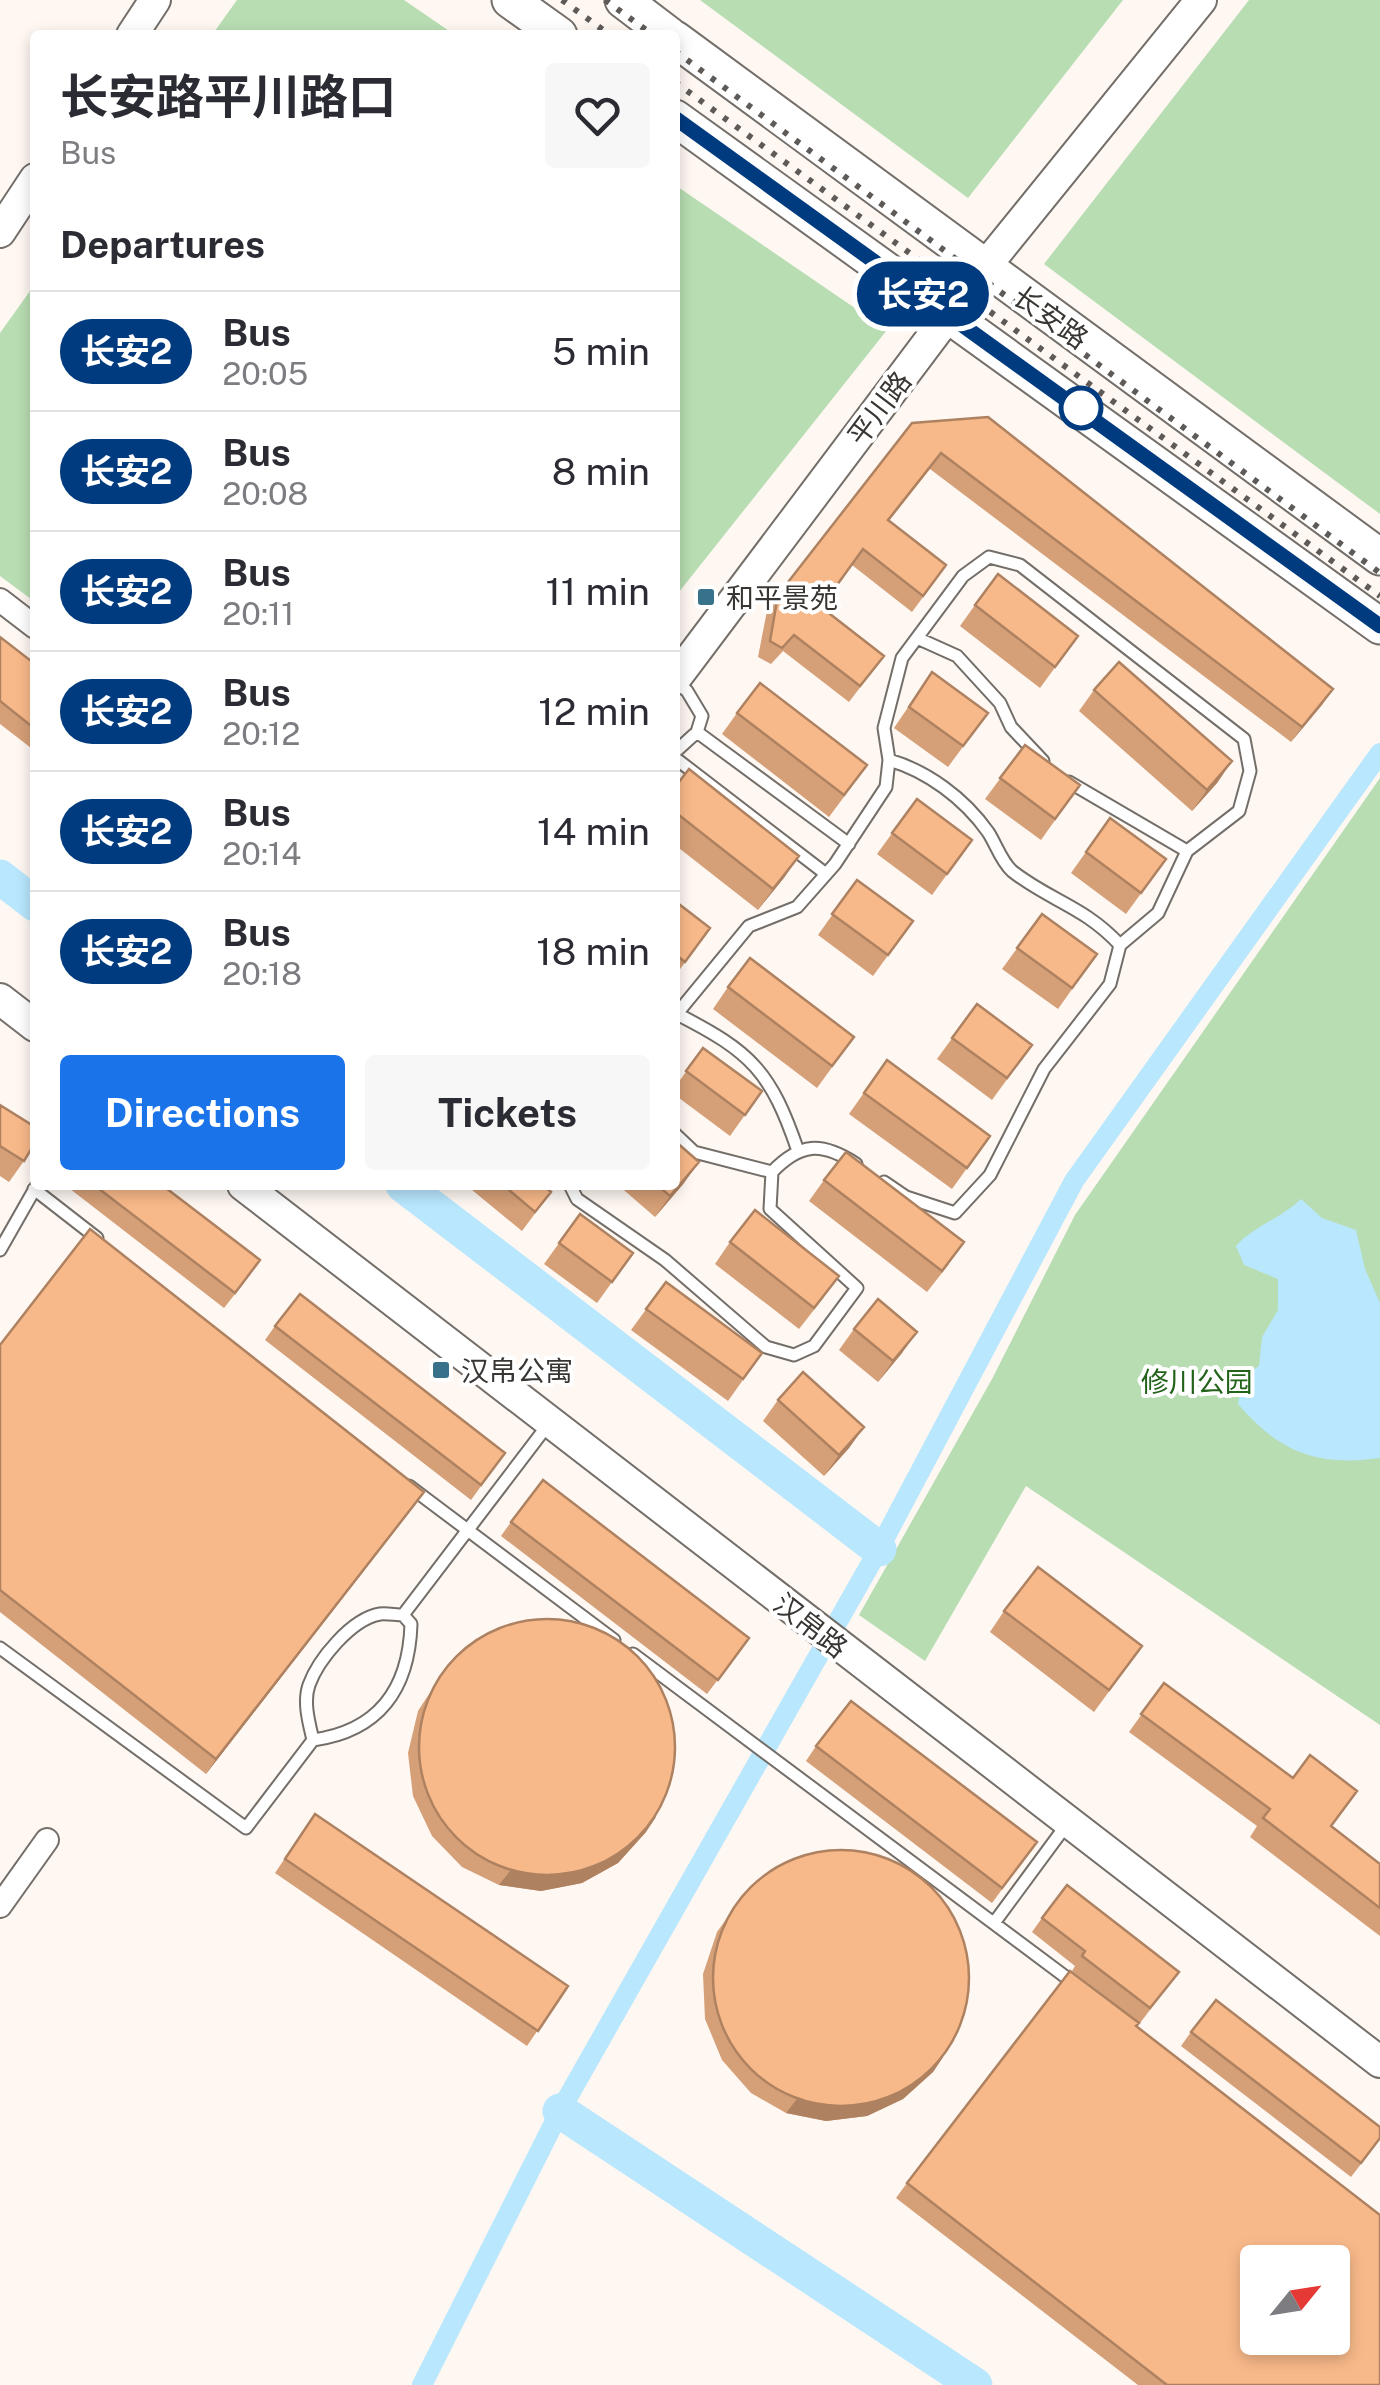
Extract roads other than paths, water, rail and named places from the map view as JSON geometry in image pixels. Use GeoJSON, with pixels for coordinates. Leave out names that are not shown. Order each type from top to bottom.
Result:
{"type":"FeatureCollection","features":[{"type":"Feature","properties":{"kind":"main road"},"geometry":{"type":"LineString","coordinates":[[510,0],[552,30]]}},
{"type":"Feature","properties":{"kind":"main road","name":"长安路"},"geometry":{"type":"LineString","coordinates":[[622,0],[663,30]]}},
{"type":"Feature","properties":{"kind":"main road","name":"长安路"},"geometry":{"type":"LineString","coordinates":[[680,43],[1380,557]]}},
{"type":"Feature","properties":{"kind":"main road","name":"长安路"},"geometry":{"type":"LineString","coordinates":[[680,122],[1380,626]]}},
{"type":"Feature","properties":{"kind":"street"},"geometry":{"type":"LineString","coordinates":[[135,30],[156,0]]}},
{"type":"Feature","properties":{"kind":"street","name":"平川路"},"geometry":{"type":"LineString","coordinates":[[680,673],[984,268],[1202,0]]}},
{"type":"Feature","properties":{"kind":"street"},"geometry":{"type":"LineString","coordinates":[[0,232],[30,187]]}},
{"type":"Feature","properties":{"kind":"street"},"geometry":{"type":"LineString","coordinates":[[0,600],[30,623]]}},
{"type":"Feature","properties":{"kind":"street"},"geometry":{"type":"LineString","coordinates":[[0,999],[30,1022]]}},
{"type":"Feature","properties":{"kind":"street","name":"汉帛路"},"geometry":{"type":"LineString","coordinates":[[281,1193],[550,1422],[1380,2062]]}},
{"type":"Feature","properties":{"kind":"street"},"geometry":{"type":"LineString","coordinates":[[0,1906],[47,1840]]}},
{"type":"Feature","properties":{"kind":"lane"},"geometry":{"type":"LineString","coordinates":[[572,1190],[577,1199],[665,1260],[766,1347],[794,1355],[814,1346],[857,1288],[770,1209],[772,1172],[798,1151],[816,1147],[842,1155],[906,1197],[954,1213],[990,1175],[1044,1069],[1110,984],[1120,945],[1158,913],[1187,852],[1240,811],[1250,771],[1244,738],[1020,565],[989,557],[963,576],[902,658],[884,728],[889,760],[886,787],[849,844],[797,907],[750,926],[680,1010]]}},
{"type":"Feature","properties":{"kind":"lane"},"geometry":{"type":"LineString","coordinates":[[917,638],[957,656],[1046,764],[1081,791],[1187,852]]}},
{"type":"Feature","properties":{"kind":"lane"},"geometry":{"type":"LineString","coordinates":[[680,685],[702,716],[697,732],[680,750]]}},
{"type":"Feature","properties":{"kind":"lane"},"geometry":{"type":"LineString","coordinates":[[697,732],[849,844]]}},
{"type":"Feature","properties":{"kind":"lane"},"geometry":{"type":"LineString","coordinates":[[680,759],[826,874]]}},
{"type":"Feature","properties":{"kind":"lane"},"geometry":{"type":"LineString","coordinates":[[889,760],[918,769],[948,792],[986,829],[1009,869],[1095,918],[1120,945]]}},
{"type":"Feature","properties":{"kind":"lane"},"geometry":{"type":"LineString","coordinates":[[680,1017],[752,1060],[778,1094],[798,1151]]}},
{"type":"Feature","properties":{"kind":"lane"},"geometry":{"type":"LineString","coordinates":[[680,1139],[694,1152],[772,1172]]}},
{"type":"Feature","properties":{"kind":"lane"},"geometry":{"type":"LineString","coordinates":[[0,1250],[34,1190]]}},
{"type":"Feature","properties":{"kind":"lane"},"geometry":{"type":"LineString","coordinates":[[40,1190],[112,1251]]}},
{"type":"Feature","properties":{"kind":"lane"},"geometry":{"type":"LineString","coordinates":[[403,1616],[550,1422]]}},
{"type":"Feature","properties":{"kind":"lane"},"geometry":{"type":"LineString","coordinates":[[394,1474],[1086,1994]]}},
{"type":"Feature","properties":{"kind":"lane"},"geometry":{"type":"LineString","coordinates":[[0,1648],[246,1828],[313,1740],[345,1736],[370,1720],[392,1696],[410,1646],[411,1624],[403,1616],[380,1614],[359,1622],[331,1650],[308,1686],[307,1717],[313,1740]]}},
{"type":"Feature","properties":{"kind":"lane"},"geometry":{"type":"LineString","coordinates":[[994,1922],[1067,1824]]}},
{"type":"Feature","properties":{"kind":"water"},"geometry":{"type":"Polygon","coordinates":[[[1301,1199],[1322,1218],[1356,1230],[1365,1269],[1380,1303],[1380,1458],[1337,1460],[1301,1452],[1269,1434],[1238,1404],[1243,1377],[1259,1366],[1262,1337],[1278,1310],[1278,1279],[1244,1265],[1236,1246],[1301,1199]]]}},
{"type":"Feature","properties":{"kind":"waterway"},"geometry":{"type":"LineString","coordinates":[[422,2385],[560,2111],[879,1549],[1074,1181],[1380,753]]}},
{"type":"Feature","properties":{"kind":"waterway"},"geometry":{"type":"LineString","coordinates":[[0,877],[30,900]]}},
{"type":"Feature","properties":{"kind":"waterway"},"geometry":{"type":"LineString","coordinates":[[410,1190],[879,1549]]}},
{"type":"Feature","properties":{"kind":"waterway"},"geometry":{"type":"LineString","coordinates":[[560,2111],[975,2385]]}},
{"type":"Feature","properties":{"kind":"railway"},"geometry":{"type":"LineString","coordinates":[[562,0],[603,30]]}},
{"type":"Feature","properties":{"kind":"railway"},"geometry":{"type":"LineString","coordinates":[[605,0],[646,30]]}},
{"type":"Feature","properties":{"kind":"railway"},"geometry":{"type":"LineString","coordinates":[[680,55],[1380,573]]}},
{"type":"Feature","properties":{"kind":"railway"},"geometry":{"type":"LineString","coordinates":[[680,86],[1380,596]]}},
{"type":"Feature","properties":{"kind":"place","name":"和平景苑"},"geometry":{"type":"Point","coordinates":[706,597]}},
{"type":"Feature","properties":{"kind":"place","name":"汉帛公寓"},"geometry":{"type":"Point","coordinates":[441,1370]}},
{"type":"Feature","properties":{"kind":"park label","name":"修川公园"},"geometry":{"type":"Point","coordinates":[1197,1381]}}]}
